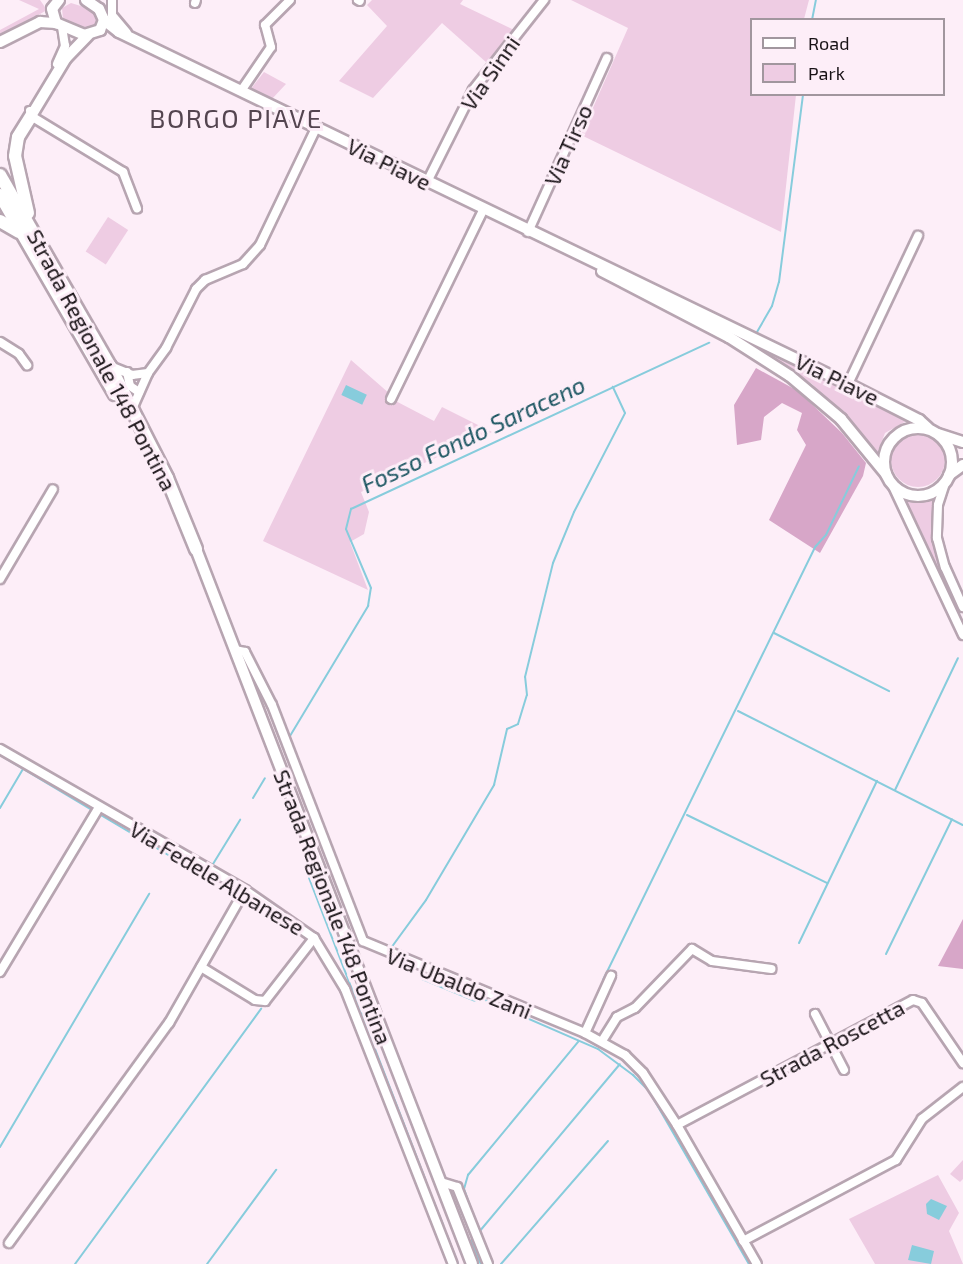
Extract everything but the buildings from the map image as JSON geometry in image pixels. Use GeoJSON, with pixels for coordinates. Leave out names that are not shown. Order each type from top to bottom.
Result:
{"type":"FeatureCollection","features":[{"type":"Feature","properties":{"kind":"highway"},"geometry":{"type":"LineString","coordinates":[[31,116],[17,141],[16,168],[29,215],[49,257]]}},
{"type":"Feature","properties":{"kind":"highway","name":"Strada Regionale 148 Pontina"},"geometry":{"type":"LineString","coordinates":[[0,175],[110,366],[167,478],[196,549]]}},
{"type":"Feature","properties":{"kind":"highway","name":"Strada Regionale 148 Pontina"},"geometry":{"type":"LineString","coordinates":[[0,195],[31,245],[126,413],[196,549]]}},
{"type":"Feature","properties":{"kind":"highway"},"geometry":{"type":"LineString","coordinates":[[0,221],[14,226],[31,245]]}},
{"type":"Feature","properties":{"kind":"main road","name":"Via Piave"},"geometry":{"type":"LineString","coordinates":[[87,0],[104,18],[134,39],[579,257],[848,384],[919,420],[933,431],[963,442]]}},
{"type":"Feature","properties":{"kind":"main road"},"geometry":{"type":"LineString","coordinates":[[0,42],[35,25],[52,5]]}},
{"type":"Feature","properties":{"kind":"main road"},"geometry":{"type":"LineString","coordinates":[[52,5],[59,25]]}},
{"type":"Feature","properties":{"kind":"main road"},"geometry":{"type":"LineString","coordinates":[[31,116],[66,58],[103,27],[104,18]]}},
{"type":"Feature","properties":{"kind":"main road","name":"Via Piave"},"geometry":{"type":"LineString","coordinates":[[35,25],[59,25],[92,34],[134,39]]}},
{"type":"Feature","properties":{"kind":"main road","name":"Via Piave"},"geometry":{"type":"LineString","coordinates":[[579,257],[729,337],[784,372],[841,418],[886,474]]}},
{"type":"Feature","properties":{"kind":"main road"},"geometry":{"type":"LineString","coordinates":[[948,478],[949,448],[933,431],[918,427],[897,434],[885,452],[886,474],[892,484],[910,495],[930,494],[963,465]]}},
{"type":"Feature","properties":{"kind":"main road","name":"Strada Regionale 148 Pontina"},"geometry":{"type":"LineString","coordinates":[[196,549],[472,1264]]}},
{"type":"Feature","properties":{"kind":"street"},"geometry":{"type":"LineString","coordinates":[[104,18],[112,0]]}},
{"type":"Feature","properties":{"kind":"street"},"geometry":{"type":"LineString","coordinates":[[112,0],[116,21],[134,39]]}},
{"type":"Feature","properties":{"kind":"street"},"geometry":{"type":"LineString","coordinates":[[241,91],[271,47],[266,25],[290,0]]}},
{"type":"Feature","properties":{"kind":"street","name":"Via Sinni"},"geometry":{"type":"LineString","coordinates":[[427,182],[473,90],[544,0]]}},
{"type":"Feature","properties":{"kind":"street"},"geometry":{"type":"LineString","coordinates":[[59,25],[65,38],[62,55],[31,108],[31,116],[123,172],[137,208]]}},
{"type":"Feature","properties":{"kind":"street","name":"Via Tirso"},"geometry":{"type":"LineString","coordinates":[[528,232],[607,58]]}},
{"type":"Feature","properties":{"kind":"street"},"geometry":{"type":"LineString","coordinates":[[132,409],[148,373],[166,348],[200,285],[243,264],[260,245],[316,128]]}},
{"type":"Feature","properties":{"kind":"street"},"geometry":{"type":"LineString","coordinates":[[391,399],[483,210]]}},
{"type":"Feature","properties":{"kind":"street"},"geometry":{"type":"LineString","coordinates":[[848,384],[918,236]]}},
{"type":"Feature","properties":{"kind":"street"},"geometry":{"type":"LineString","coordinates":[[0,342],[19,354],[27,365]]}},
{"type":"Feature","properties":{"kind":"street"},"geometry":{"type":"LineString","coordinates":[[110,366],[127,372],[148,373]]}},
{"type":"Feature","properties":{"kind":"street"},"geometry":{"type":"LineString","coordinates":[[127,372],[130,386],[139,392]]}},
{"type":"Feature","properties":{"kind":"street"},"geometry":{"type":"LineString","coordinates":[[948,478],[938,505],[937,538],[945,567],[963,607]]}},
{"type":"Feature","properties":{"kind":"street"},"geometry":{"type":"LineString","coordinates":[[892,484],[963,635]]}},
{"type":"Feature","properties":{"kind":"street"},"geometry":{"type":"LineString","coordinates":[[0,579],[53,489]]}},
{"type":"Feature","properties":{"kind":"street","name":"Via Ubaldo Zani"},"geometry":{"type":"LineString","coordinates":[[235,650],[245,652],[272,705],[363,941],[585,1033],[602,1041],[637,1066],[677,1125],[757,1264]]}},
{"type":"Feature","properties":{"kind":"street","name":"Via Fedele Albanese"},"geometry":{"type":"LineString","coordinates":[[0,749],[245,890],[314,938],[345,989],[452,1264]]}},
{"type":"Feature","properties":{"kind":"street"},"geometry":{"type":"LineString","coordinates":[[0,972],[99,807]]}},
{"type":"Feature","properties":{"kind":"street"},"geometry":{"type":"LineString","coordinates":[[9,1243],[148,1054],[245,890]]}},
{"type":"Feature","properties":{"kind":"street"},"geometry":{"type":"LineString","coordinates":[[201,967],[255,1000],[266,1001],[314,938]]}},
{"type":"Feature","properties":{"kind":"street"},"geometry":{"type":"LineString","coordinates":[[602,1041],[617,1017],[633,1010],[692,949],[712,961],[771,969]]}},
{"type":"Feature","properties":{"kind":"street"},"geometry":{"type":"LineString","coordinates":[[585,1033],[611,976]]}},
{"type":"Feature","properties":{"kind":"street","name":"Strada Roscetta"},"geometry":{"type":"LineString","coordinates":[[677,1125],[830,1043],[917,1000],[963,1063]]}},
{"type":"Feature","properties":{"kind":"street"},"geometry":{"type":"LineString","coordinates":[[815,1014],[844,1070]]}},
{"type":"Feature","properties":{"kind":"street"},"geometry":{"type":"LineString","coordinates":[[743,1241],[896,1160],[922,1119],[963,1087]]}},
{"type":"Feature","properties":{"kind":"street"},"geometry":{"type":"LineString","coordinates":[[441,1182],[457,1187],[488,1264]]}},
{"type":"Feature","properties":{"kind":"green space"},"geometry":{"type":"Polygon","coordinates":[[[19,0],[40,0],[47,10],[0,37],[0,30],[39,9],[19,0]]]}},
{"type":"Feature","properties":{"kind":"green space"},"geometry":{"type":"Polygon","coordinates":[[[372,0],[463,0],[460,4],[514,30],[487,63],[442,23],[373,98],[339,81],[387,26],[367,5],[372,0]]]}},
{"type":"Feature","properties":{"kind":"green space"},"geometry":{"type":"Polygon","coordinates":[[[571,0],[809,0],[804,18],[750,18],[750,96],[796,96],[781,232],[581,135],[628,28],[571,0]]]}},
{"type":"Feature","properties":{"kind":"green space"},"geometry":{"type":"Polygon","coordinates":[[[71,3],[97,11],[100,25],[90,31],[63,20],[62,8],[71,3]]]}},
{"type":"Feature","properties":{"kind":"green space"},"geometry":{"type":"Polygon","coordinates":[[[264,72],[286,84],[271,100],[250,90],[264,72]]]}},
{"type":"Feature","properties":{"kind":"green space"},"geometry":{"type":"Polygon","coordinates":[[[108,217],[128,230],[106,264],[86,251],[108,217]]]}},
{"type":"Feature","properties":{"kind":"green space"},"geometry":{"type":"Polygon","coordinates":[[[747,340],[910,419],[885,433],[877,454],[812,384],[747,340]]]}},
{"type":"Feature","properties":{"kind":"green space"},"geometry":{"type":"Polygon","coordinates":[[[351,360],[390,394],[388,397],[434,421],[442,407],[492,432],[361,492],[369,512],[364,534],[350,542],[368,590],[263,541],[351,360]]]}},
{"type":"Feature","properties":{"kind":"green space"},"geometry":{"type":"Polygon","coordinates":[[[913,433],[923,433],[933,437],[941,445],[945,460],[941,475],[933,483],[923,487],[913,487],[903,483],[895,475],[891,465],[891,455],[895,445],[903,437],[913,433]]]}},
{"type":"Feature","properties":{"kind":"green space"},"geometry":{"type":"Polygon","coordinates":[[[936,497],[932,531],[934,549],[963,622],[904,499],[921,501],[936,497]]]}},
{"type":"Feature","properties":{"kind":"green space"},"geometry":{"type":"Polygon","coordinates":[[[963,1160],[963,1179],[960,1182],[950,1174],[963,1160]]]}},
{"type":"Feature","properties":{"kind":"green space"},"geometry":{"type":"Polygon","coordinates":[[[938,1175],[959,1213],[949,1231],[963,1264],[875,1264],[849,1219],[938,1175]]]}},
{"type":"Feature","properties":{"kind":"shaded area"},"geometry":{"type":"Polygon","coordinates":[[[756,368],[798,391],[842,433],[866,463],[863,476],[820,553],[769,520],[806,445],[797,430],[802,413],[782,403],[764,417],[761,440],[737,445],[734,405],[756,368]]]}},
{"type":"Feature","properties":{"kind":"shaded area"},"geometry":{"type":"Polygon","coordinates":[[[963,919],[963,969],[938,966],[963,919]]]}},
{"type":"Feature","properties":{"kind":"water"},"geometry":{"type":"Polygon","coordinates":[[[346,385],[367,395],[362,405],[341,395],[346,385]]]}},
{"type":"Feature","properties":{"kind":"water"},"geometry":{"type":"Polygon","coordinates":[[[931,1199],[947,1206],[939,1220],[927,1214],[926,1204],[931,1199]]]}},
{"type":"Feature","properties":{"kind":"water"},"geometry":{"type":"Polygon","coordinates":[[[912,1245],[934,1251],[931,1264],[908,1260],[912,1245]]]}},
{"type":"Feature","properties":{"kind":"waterway","name":"Fosso Fondo Saraceno"},"geometry":{"type":"LineString","coordinates":[[812,18],[816,0]]}},
{"type":"Feature","properties":{"kind":"waterway","name":"Fosso Fondo Saraceno"},"geometry":{"type":"LineString","coordinates":[[757,332],[772,306],[779,282],[803,96]]}},
{"type":"Feature","properties":{"kind":"waterway","name":"Fosso Fondo Saraceno"},"geometry":{"type":"LineString","coordinates":[[290,736],[368,606],[371,588],[346,529],[351,509],[709,343]]}},
{"type":"Feature","properties":{"kind":"waterway"},"geometry":{"type":"LineString","coordinates":[[391,948],[426,900],[494,785],[507,729],[518,724],[527,695],[525,677],[553,563],[574,512],[625,413],[613,387]]}},
{"type":"Feature","properties":{"kind":"waterway"},"geometry":{"type":"LineString","coordinates":[[603,980],[816,546],[826,535],[859,466]]}},
{"type":"Feature","properties":{"kind":"waterway"},"geometry":{"type":"LineString","coordinates":[[774,633],[889,691]]}},
{"type":"Feature","properties":{"kind":"waterway"},"geometry":{"type":"LineString","coordinates":[[895,790],[958,658]]}},
{"type":"Feature","properties":{"kind":"waterway"},"geometry":{"type":"LineString","coordinates":[[738,711],[963,825]]}},
{"type":"Feature","properties":{"kind":"waterway"},"geometry":{"type":"LineString","coordinates":[[0,755],[92,810]]}},
{"type":"Feature","properties":{"kind":"waterway"},"geometry":{"type":"LineString","coordinates":[[0,808],[23,769]]}},
{"type":"Feature","properties":{"kind":"waterway","name":"Fosso Fondo Saraceno"},"geometry":{"type":"LineString","coordinates":[[253,798],[265,778]]}},
{"type":"Feature","properties":{"kind":"waterway"},"geometry":{"type":"LineString","coordinates":[[799,943],[877,781]]}},
{"type":"Feature","properties":{"kind":"waterway"},"geometry":{"type":"LineString","coordinates":[[99,814],[204,876]]}},
{"type":"Feature","properties":{"kind":"waterway"},"geometry":{"type":"LineString","coordinates":[[687,815],[827,883]]}},
{"type":"Feature","properties":{"kind":"waterway"},"geometry":{"type":"LineString","coordinates":[[886,954],[952,819]]}},
{"type":"Feature","properties":{"kind":"waterway","name":"Fosso Fondo Saraceno"},"geometry":{"type":"LineString","coordinates":[[213,864],[240,820]]}},
{"type":"Feature","properties":{"kind":"waterway"},"geometry":{"type":"LineString","coordinates":[[309,878],[426,1181]]}},
{"type":"Feature","properties":{"kind":"waterway"},"geometry":{"type":"LineString","coordinates":[[0,1147],[149,894]]}},
{"type":"Feature","properties":{"kind":"waterway"},"geometry":{"type":"LineString","coordinates":[[422,979],[475,1001],[483,999],[598,1049],[633,1075],[649,1091],[749,1264]]}},
{"type":"Feature","properties":{"kind":"waterway"},"geometry":{"type":"LineString","coordinates":[[75,1264],[261,1009]]}},
{"type":"Feature","properties":{"kind":"waterway"},"geometry":{"type":"LineString","coordinates":[[479,1231],[464,1189],[468,1175],[579,1041]]}},
{"type":"Feature","properties":{"kind":"waterway"},"geometry":{"type":"LineString","coordinates":[[479,1232],[620,1064]]}},
{"type":"Feature","properties":{"kind":"waterway"},"geometry":{"type":"LineString","coordinates":[[501,1264],[608,1141]]}},
{"type":"Feature","properties":{"kind":"waterway"},"geometry":{"type":"LineString","coordinates":[[207,1264],[276,1170]]}},
{"type":"Feature","properties":{"kind":"waterway"},"geometry":{"type":"LineString","coordinates":[[429,1190],[443,1225]]}},
{"type":"Feature","properties":{"kind":"waterway"},"geometry":{"type":"LineString","coordinates":[[447,1235],[458,1264]]}},
{"type":"Feature","properties":{"kind":"waterway"},"geometry":{"type":"LineString","coordinates":[[475,1236],[471,1241],[481,1264]]}},
{"type":"Feature","properties":{"kind":"district","name":"BORGO PIAVE"},"geometry":{"type":"Point","coordinates":[236,118]}}]}
